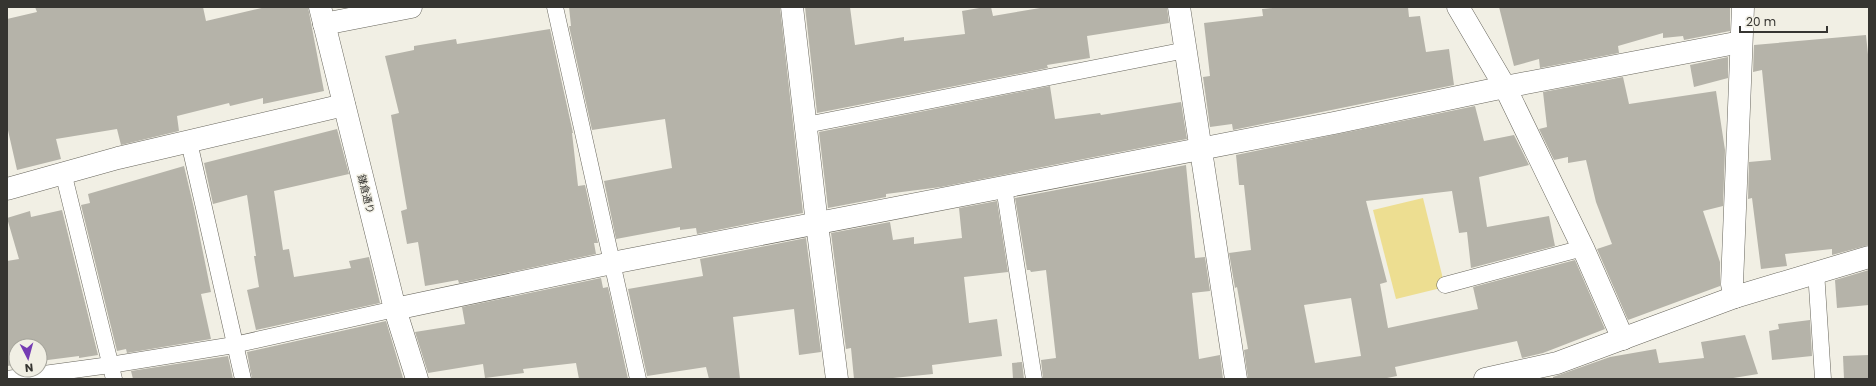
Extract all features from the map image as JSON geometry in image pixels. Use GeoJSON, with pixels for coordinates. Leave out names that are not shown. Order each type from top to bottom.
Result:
{"type":"FeatureCollection","features":[{"type":"Feature","properties":{"kind":"street"},"geometry":{"type":"LineString","coordinates":[[322,16],[411,7]]}},
{"type":"Feature","properties":{"kind":"street"},"geometry":{"type":"LineString","coordinates":[[792,7],[817,224],[837,379]]}},
{"type":"Feature","properties":{"kind":"street"},"geometry":{"type":"LineString","coordinates":[[1179,7],[1236,379]]}},
{"type":"Feature","properties":{"kind":"street"},"geometry":{"type":"LineString","coordinates":[[1458,7],[1505,87],[1583,248],[1622,340]]}},
{"type":"Feature","properties":{"kind":"street"},"geometry":{"type":"LineString","coordinates":[[1735,297],[1732,284],[1743,7]]}},
{"type":"Feature","properties":{"kind":"street","name":"鎌倉通り"},"geometry":{"type":"LineString","coordinates":[[322,16],[395,309],[417,379]]}},
{"type":"Feature","properties":{"kind":"street"},"geometry":{"type":"LineString","coordinates":[[395,309],[612,263],[1334,123],[1505,87],[1741,42]]}},
{"type":"Feature","properties":{"kind":"street"},"geometry":{"type":"LineString","coordinates":[[7,189],[63,172],[344,105]]}},
{"type":"Feature","properties":{"kind":"street"},"geometry":{"type":"LineString","coordinates":[[1485,379],[1559,371],[1622,340],[1735,297],[1816,271],[1869,257]]}},
{"type":"Feature","properties":{"kind":"lane"},"geometry":{"type":"LineString","coordinates":[[556,7],[638,379]]}},
{"type":"Feature","properties":{"kind":"lane"},"geometry":{"type":"LineString","coordinates":[[806,124],[1186,50]]}},
{"type":"Feature","properties":{"kind":"lane"},"geometry":{"type":"LineString","coordinates":[[189,142],[234,345],[243,379]]}},
{"type":"Feature","properties":{"kind":"lane"},"geometry":{"type":"LineString","coordinates":[[63,172],[112,372]]}},
{"type":"Feature","properties":{"kind":"lane"},"geometry":{"type":"LineString","coordinates":[[1004,187],[1034,379]]}},
{"type":"Feature","properties":{"kind":"lane"},"geometry":{"type":"LineString","coordinates":[[1445,285],[1583,248]]}},
{"type":"Feature","properties":{"kind":"lane"},"geometry":{"type":"LineString","coordinates":[[1816,271],[1823,379]]}},
{"type":"Feature","properties":{"kind":"lane"},"geometry":{"type":"LineString","coordinates":[[7,379],[112,372],[395,309]]}},
{"type":"Feature","properties":{"kind":"shaded area"},"geometry":{"type":"Polygon","coordinates":[[[1423,198],[1445,287],[1396,299],[1373,210],[1423,198]]]}},
{"type":"Feature","properties":{"kind":"building"},"geometry":{"type":"Polygon","coordinates":[[[35,7],[203,7],[206,21],[266,7],[308,7],[324,91],[263,104],[263,98],[230,106],[229,103],[177,116],[179,131],[121,145],[117,129],[56,139],[61,159],[17,170],[7,126],[7,19],[37,12],[35,7]]]}},
{"type":"Feature","properties":{"kind":"building"},"geometry":{"type":"Polygon","coordinates":[[[569,7],[780,7],[803,213],[697,234],[696,228],[680,230],[680,227],[616,239],[604,181],[672,168],[665,119],[592,130],[569,26],[571,26],[569,7]]]}},
{"type":"Feature","properties":{"kind":"building"},"geometry":{"type":"Polygon","coordinates":[[[805,7],[850,7],[855,45],[904,37],[904,41],[965,34],[962,11],[985,7],[991,7],[993,16],[1046,7],[1167,7],[1169,23],[1087,36],[1090,58],[1047,65],[1048,68],[817,113],[805,7]]]}},
{"type":"Feature","properties":{"kind":"building"},"geometry":{"type":"Polygon","coordinates":[[[1283,7],[1408,7],[1409,17],[1420,16],[1426,52],[1449,49],[1454,85],[1233,130],[1232,124],[1210,127],[1203,77],[1210,76],[1204,23],[1263,16],[1262,9],[1283,7]]]}},
{"type":"Feature","properties":{"kind":"building"},"geometry":{"type":"Polygon","coordinates":[[[1499,7],[1730,7],[1730,31],[1684,40],[1683,36],[1663,38],[1663,33],[1618,46],[1619,53],[1540,68],[1539,59],[1514,66],[1499,7]]]}},
{"type":"Feature","properties":{"kind":"building"},"geometry":{"type":"Polygon","coordinates":[[[550,29],[573,133],[578,186],[585,185],[598,243],[594,243],[596,254],[459,283],[458,280],[425,286],[418,242],[407,244],[401,211],[407,209],[391,115],[399,113],[385,56],[414,50],[414,46],[456,39],[457,44],[550,29]]]}},
{"type":"Feature","properties":{"kind":"building"},"geometry":{"type":"Polygon","coordinates":[[[1866,35],[1869,64],[1869,245],[1832,255],[1832,249],[1785,254],[1787,266],[1761,269],[1752,198],[1748,199],[1749,162],[1771,160],[1762,70],[1753,72],[1754,45],[1866,35]]]}},
{"type":"Feature","properties":{"kind":"building"},"geometry":{"type":"Polygon","coordinates":[[[1728,57],[1728,78],[1694,87],[1690,65],[1728,57]]]}},
{"type":"Feature","properties":{"kind":"building"},"geometry":{"type":"Polygon","coordinates":[[[1623,77],[1629,104],[1716,91],[1725,150],[1723,206],[1703,211],[1720,262],[1720,286],[1628,320],[1597,249],[1612,244],[1596,202],[1586,160],[1568,163],[1568,157],[1554,160],[1539,129],[1547,127],[1543,92],[1623,77]]]}},
{"type":"Feature","properties":{"kind":"building"},"geometry":{"type":"Polygon","coordinates":[[[1050,86],[1055,119],[1100,113],[1101,115],[1181,102],[1187,139],[941,187],[886,194],[886,197],[828,208],[819,132],[1050,86]]]}},
{"type":"Feature","properties":{"kind":"building"},"geometry":{"type":"Polygon","coordinates":[[[1475,106],[1484,141],[1514,135],[1529,165],[1479,177],[1487,227],[1549,216],[1555,246],[1471,268],[1467,232],[1459,233],[1452,191],[1366,201],[1387,282],[1380,284],[1388,328],[1478,309],[1473,287],[1575,260],[1605,329],[1543,353],[1522,358],[1517,341],[1395,367],[1397,376],[1382,379],[1248,379],[1244,350],[1248,349],[1237,287],[1235,288],[1229,253],[1251,250],[1244,185],[1239,185],[1236,155],[1475,106]],[[1351,298],[1304,305],[1315,363],[1361,356],[1351,298]]]}},
{"type":"Feature","properties":{"kind":"building"},"geometry":{"type":"Polygon","coordinates":[[[337,129],[349,174],[274,191],[283,250],[289,249],[294,277],[351,268],[349,261],[369,257],[380,303],[256,330],[247,290],[259,287],[247,195],[213,204],[204,163],[337,129]]]}},
{"type":"Feature","properties":{"kind":"building"},"geometry":{"type":"Polygon","coordinates":[[[1186,165],[1195,258],[1205,257],[1210,291],[1192,293],[1199,359],[1220,355],[1223,379],[1043,379],[1041,360],[1056,358],[1046,270],[1031,272],[1030,270],[1027,270],[1015,198],[1186,165]]]}},
{"type":"Feature","properties":{"kind":"building"},"geometry":{"type":"Polygon","coordinates":[[[184,166],[211,292],[201,294],[211,339],[127,353],[126,349],[117,351],[81,205],[90,203],[88,194],[184,166]]]}},
{"type":"Feature","properties":{"kind":"building"},"geometry":{"type":"Polygon","coordinates":[[[997,201],[1008,272],[964,277],[969,323],[997,319],[1002,356],[932,365],[933,374],[883,379],[854,379],[851,348],[846,349],[831,233],[890,222],[893,240],[914,237],[914,244],[962,238],[959,208],[997,201]]]}},
{"type":"Feature","properties":{"kind":"building"},"geometry":{"type":"Polygon","coordinates":[[[62,210],[98,355],[48,360],[48,338],[8,338],[7,366],[7,261],[19,259],[7,218],[30,211],[31,217],[62,210]]]}},
{"type":"Feature","properties":{"kind":"building"},"geometry":{"type":"Polygon","coordinates":[[[806,238],[821,352],[799,355],[794,309],[733,317],[740,379],[709,379],[706,367],[647,376],[628,289],[703,276],[700,259],[806,238]]]}},
{"type":"Feature","properties":{"kind":"building"},"geometry":{"type":"Polygon","coordinates":[[[1869,270],[1869,305],[1837,308],[1835,280],[1869,270]]]}},
{"type":"Feature","properties":{"kind":"building"},"geometry":{"type":"Polygon","coordinates":[[[601,278],[603,288],[608,287],[628,379],[579,379],[576,363],[523,369],[524,373],[485,378],[483,364],[428,373],[415,332],[465,324],[462,307],[601,278]]]}},
{"type":"Feature","properties":{"kind":"building"},"geometry":{"type":"Polygon","coordinates":[[[1810,320],[1812,356],[1772,360],[1769,331],[1779,329],[1778,324],[1810,320]]]}},
{"type":"Feature","properties":{"kind":"building"},"geometry":{"type":"Polygon","coordinates":[[[386,321],[403,378],[252,379],[247,352],[386,321]]]}},
{"type":"Feature","properties":{"kind":"building"},"geometry":{"type":"Polygon","coordinates":[[[1745,335],[1758,374],[1727,379],[1553,379],[1553,377],[1610,357],[1656,349],[1659,363],[1704,358],[1701,342],[1745,335]]]}},
{"type":"Feature","properties":{"kind":"building"},"geometry":{"type":"Polygon","coordinates":[[[1869,355],[1869,379],[1844,379],[1843,356],[1869,355]]]}},
{"type":"Feature","properties":{"kind":"building"},"geometry":{"type":"Polygon","coordinates":[[[228,356],[233,379],[133,379],[131,371],[228,356]]]}},
{"type":"Feature","properties":{"kind":"building"},"geometry":{"type":"Polygon","coordinates":[[[1022,362],[1024,379],[1013,379],[1012,363],[1022,362]]]}}]}
